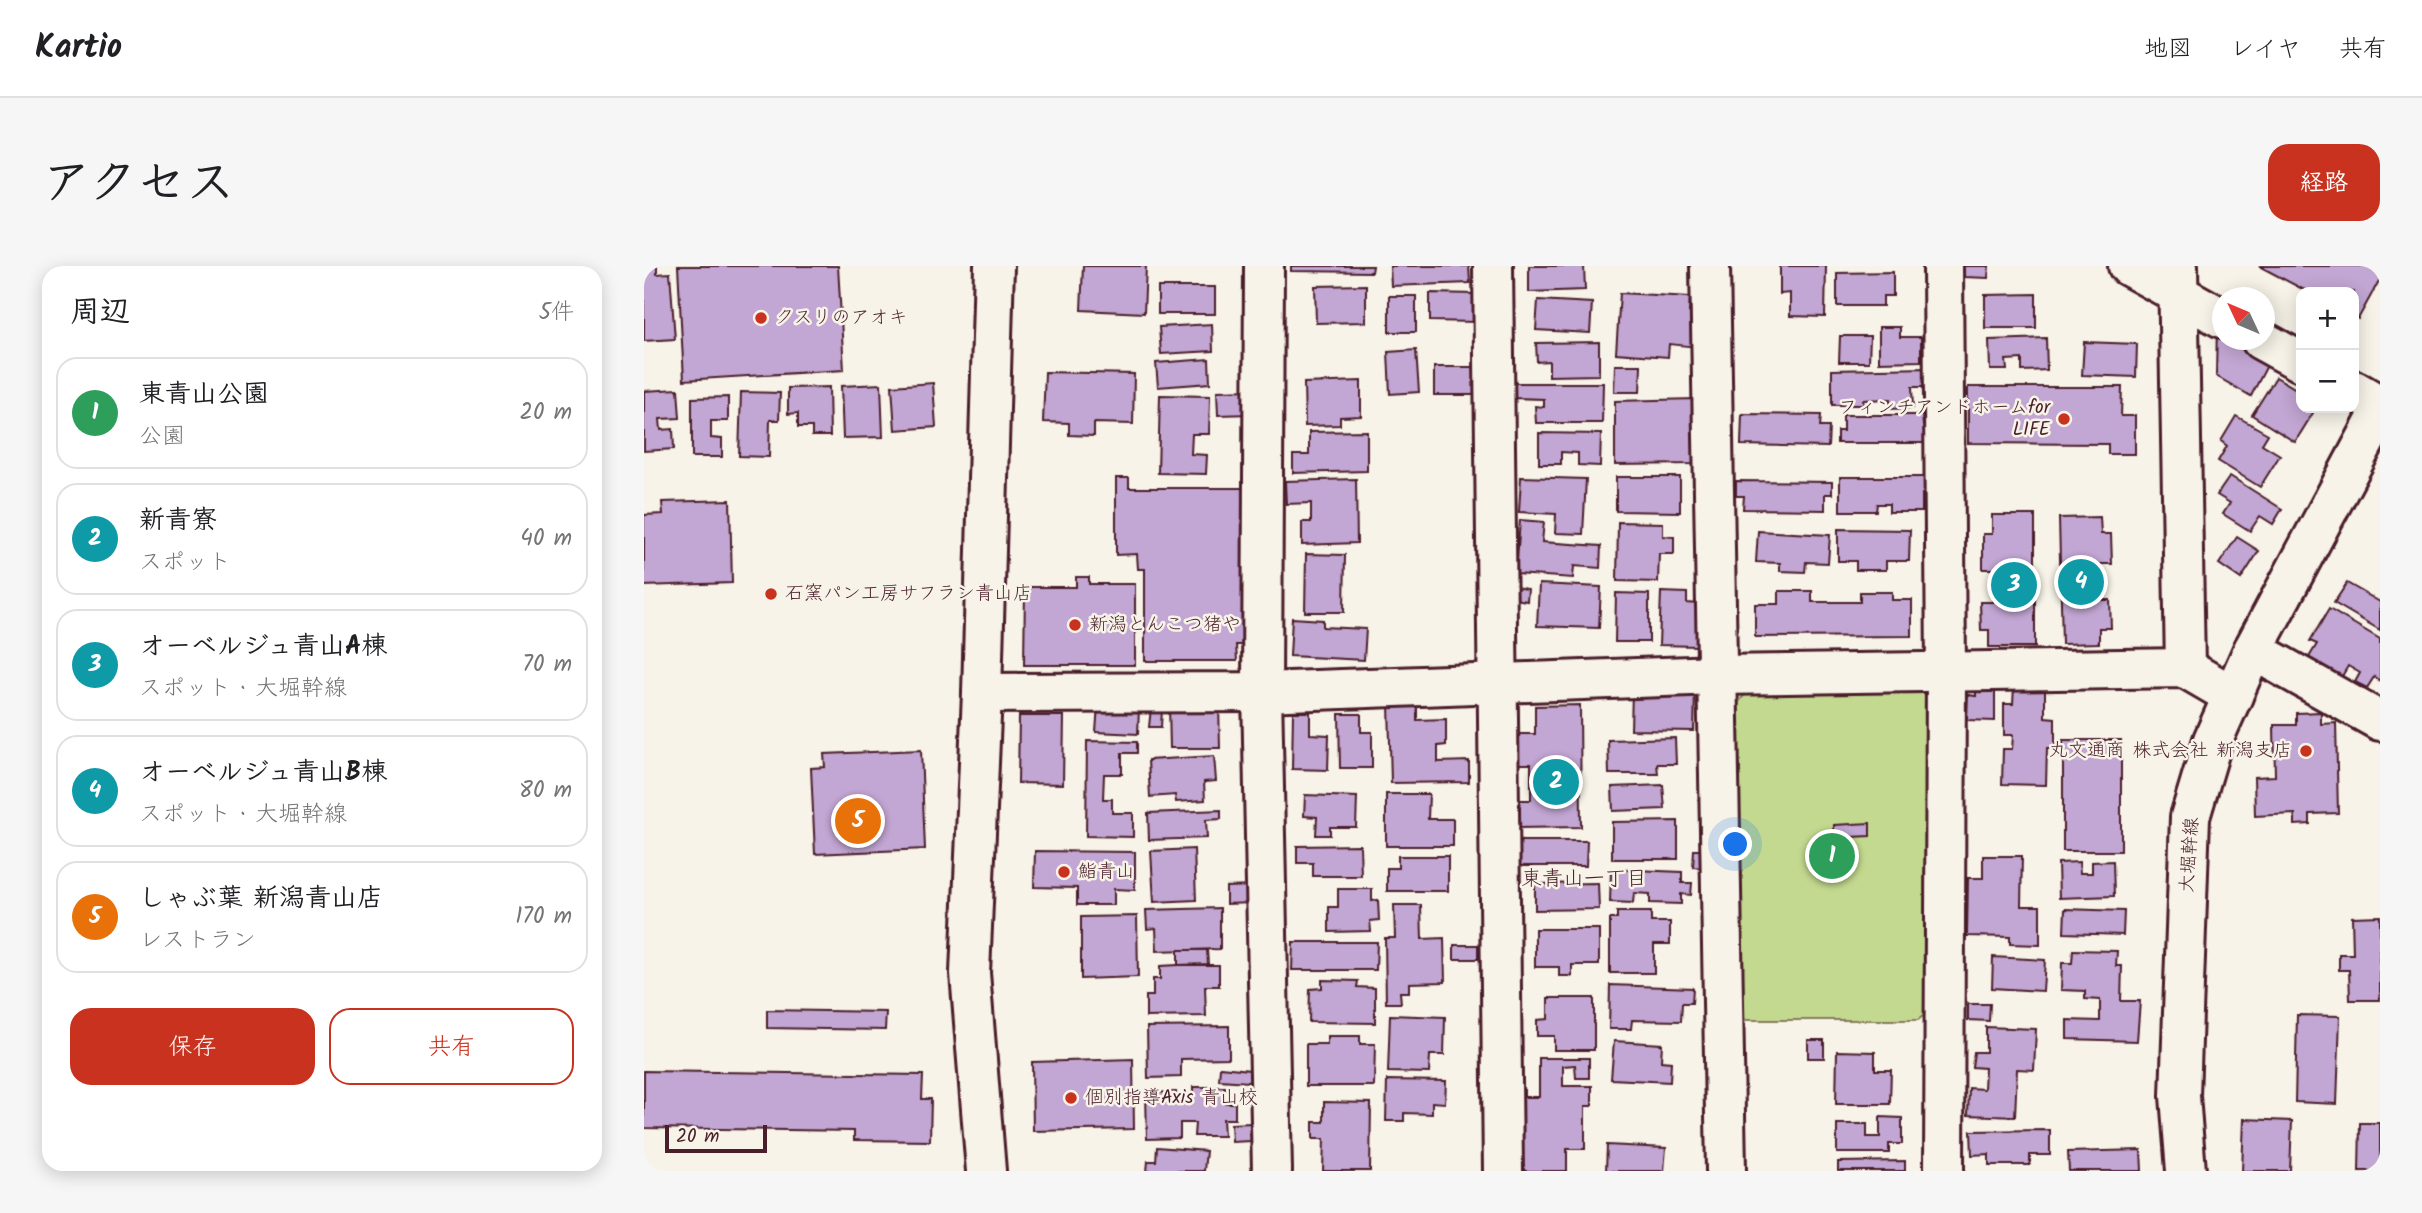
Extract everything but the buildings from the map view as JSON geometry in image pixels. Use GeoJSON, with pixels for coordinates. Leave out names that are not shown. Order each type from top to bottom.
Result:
{"type":"FeatureCollection","features":[{"type":"Feature","properties":{"kind":"street"},"geometry":{"type":"LineString","coordinates":[[986,1171],[971,973],[994,266]]}},
{"type":"Feature","properties":{"kind":"street"},"geometry":{"type":"LineString","coordinates":[[1264,266],[1262,692],[1272,1171]]}},
{"type":"Feature","properties":{"kind":"street"},"geometry":{"type":"LineString","coordinates":[[1493,266],[1503,1171]]}},
{"type":"Feature","properties":{"kind":"street"},"geometry":{"type":"LineString","coordinates":[[1710,266],[1727,1171]]}},
{"type":"Feature","properties":{"kind":"street"},"geometry":{"type":"LineString","coordinates":[[1943,266],[1946,672],[1944,1171]]}},
{"type":"Feature","properties":{"kind":"street"},"geometry":{"type":"LineString","coordinates":[[2127,266],[2178,280],[2212,309]]}},
{"type":"Feature","properties":{"kind":"street"},"geometry":{"type":"LineString","coordinates":[[2178,280],[2185,668]]}},
{"type":"Feature","properties":{"kind":"street"},"geometry":{"type":"LineString","coordinates":[[2275,348],[2296,359]]}},
{"type":"Feature","properties":{"kind":"street"},"geometry":{"type":"LineString","coordinates":[[2359,393],[2380,405]]}},
{"type":"Feature","properties":{"kind":"street","name":"大堀幹線"},"geometry":{"type":"LineString","coordinates":[[2186,1171],[2180,1096],[2190,817],[2213,740],[2253,650],[2380,413]]}},
{"type":"Feature","properties":{"kind":"street"},"geometry":{"type":"LineString","coordinates":[[2253,650],[2380,721]]}},
{"type":"Feature","properties":{"kind":"street"},"geometry":{"type":"LineString","coordinates":[[982,693],[1262,692],[1717,675],[2185,668],[2233,696]]}},
{"type":"Feature","properties":{"kind":"green space"},"geometry":{"type":"Polygon","coordinates":[[[1915,680],[1928,694],[1929,1011],[1918,1020],[1745,1020],[1735,1006],[1736,705],[1752,686],[1915,680]]]}},
{"type":"Feature","properties":{"kind":"place","name":"クスリのアオキ"},"geometry":{"type":"Point","coordinates":[761,318]}},
{"type":"Feature","properties":{"kind":"place","name":"フィンチアンドホームfor LIFE"},"geometry":{"type":"Point","coordinates":[2064,419]}},
{"type":"Feature","properties":{"kind":"place","name":"オーベルジュ青山B棟"},"geometry":{"type":"Point","coordinates":[2081,582]}},
{"type":"Feature","properties":{"kind":"place","name":"オーベルジュ青山A棟"},"geometry":{"type":"Point","coordinates":[2014,585]}},
{"type":"Feature","properties":{"kind":"place","name":"石窯パン工房サフラン青山店"},"geometry":{"type":"Point","coordinates":[771,594]}},
{"type":"Feature","properties":{"kind":"place","name":"新潟とんこつ猪や"},"geometry":{"type":"Point","coordinates":[1075,625]}},
{"type":"Feature","properties":{"kind":"place","name":"丸文通商 株式会社 新潟支店"},"geometry":{"type":"Point","coordinates":[2306,751]}},
{"type":"Feature","properties":{"kind":"place","name":"新青寮"},"geometry":{"type":"Point","coordinates":[1556,782]}},
{"type":"Feature","properties":{"kind":"place","name":"しゃぶ葉 新潟青山店"},"geometry":{"type":"Point","coordinates":[858,821]}},
{"type":"Feature","properties":{"kind":"place","name":"東青山公園"},"geometry":{"type":"Point","coordinates":[1832,856]}},
{"type":"Feature","properties":{"kind":"place","name":"鮨青山"},"geometry":{"type":"Point","coordinates":[1064,872]}},
{"type":"Feature","properties":{"kind":"place","name":"個別指導Axis 青山校"},"geometry":{"type":"Point","coordinates":[1071,1098]}},
{"type":"Feature","properties":{"kind":"district","name":"東青山一丁目"},"geometry":{"type":"Point","coordinates":[1584,879]}}]}
